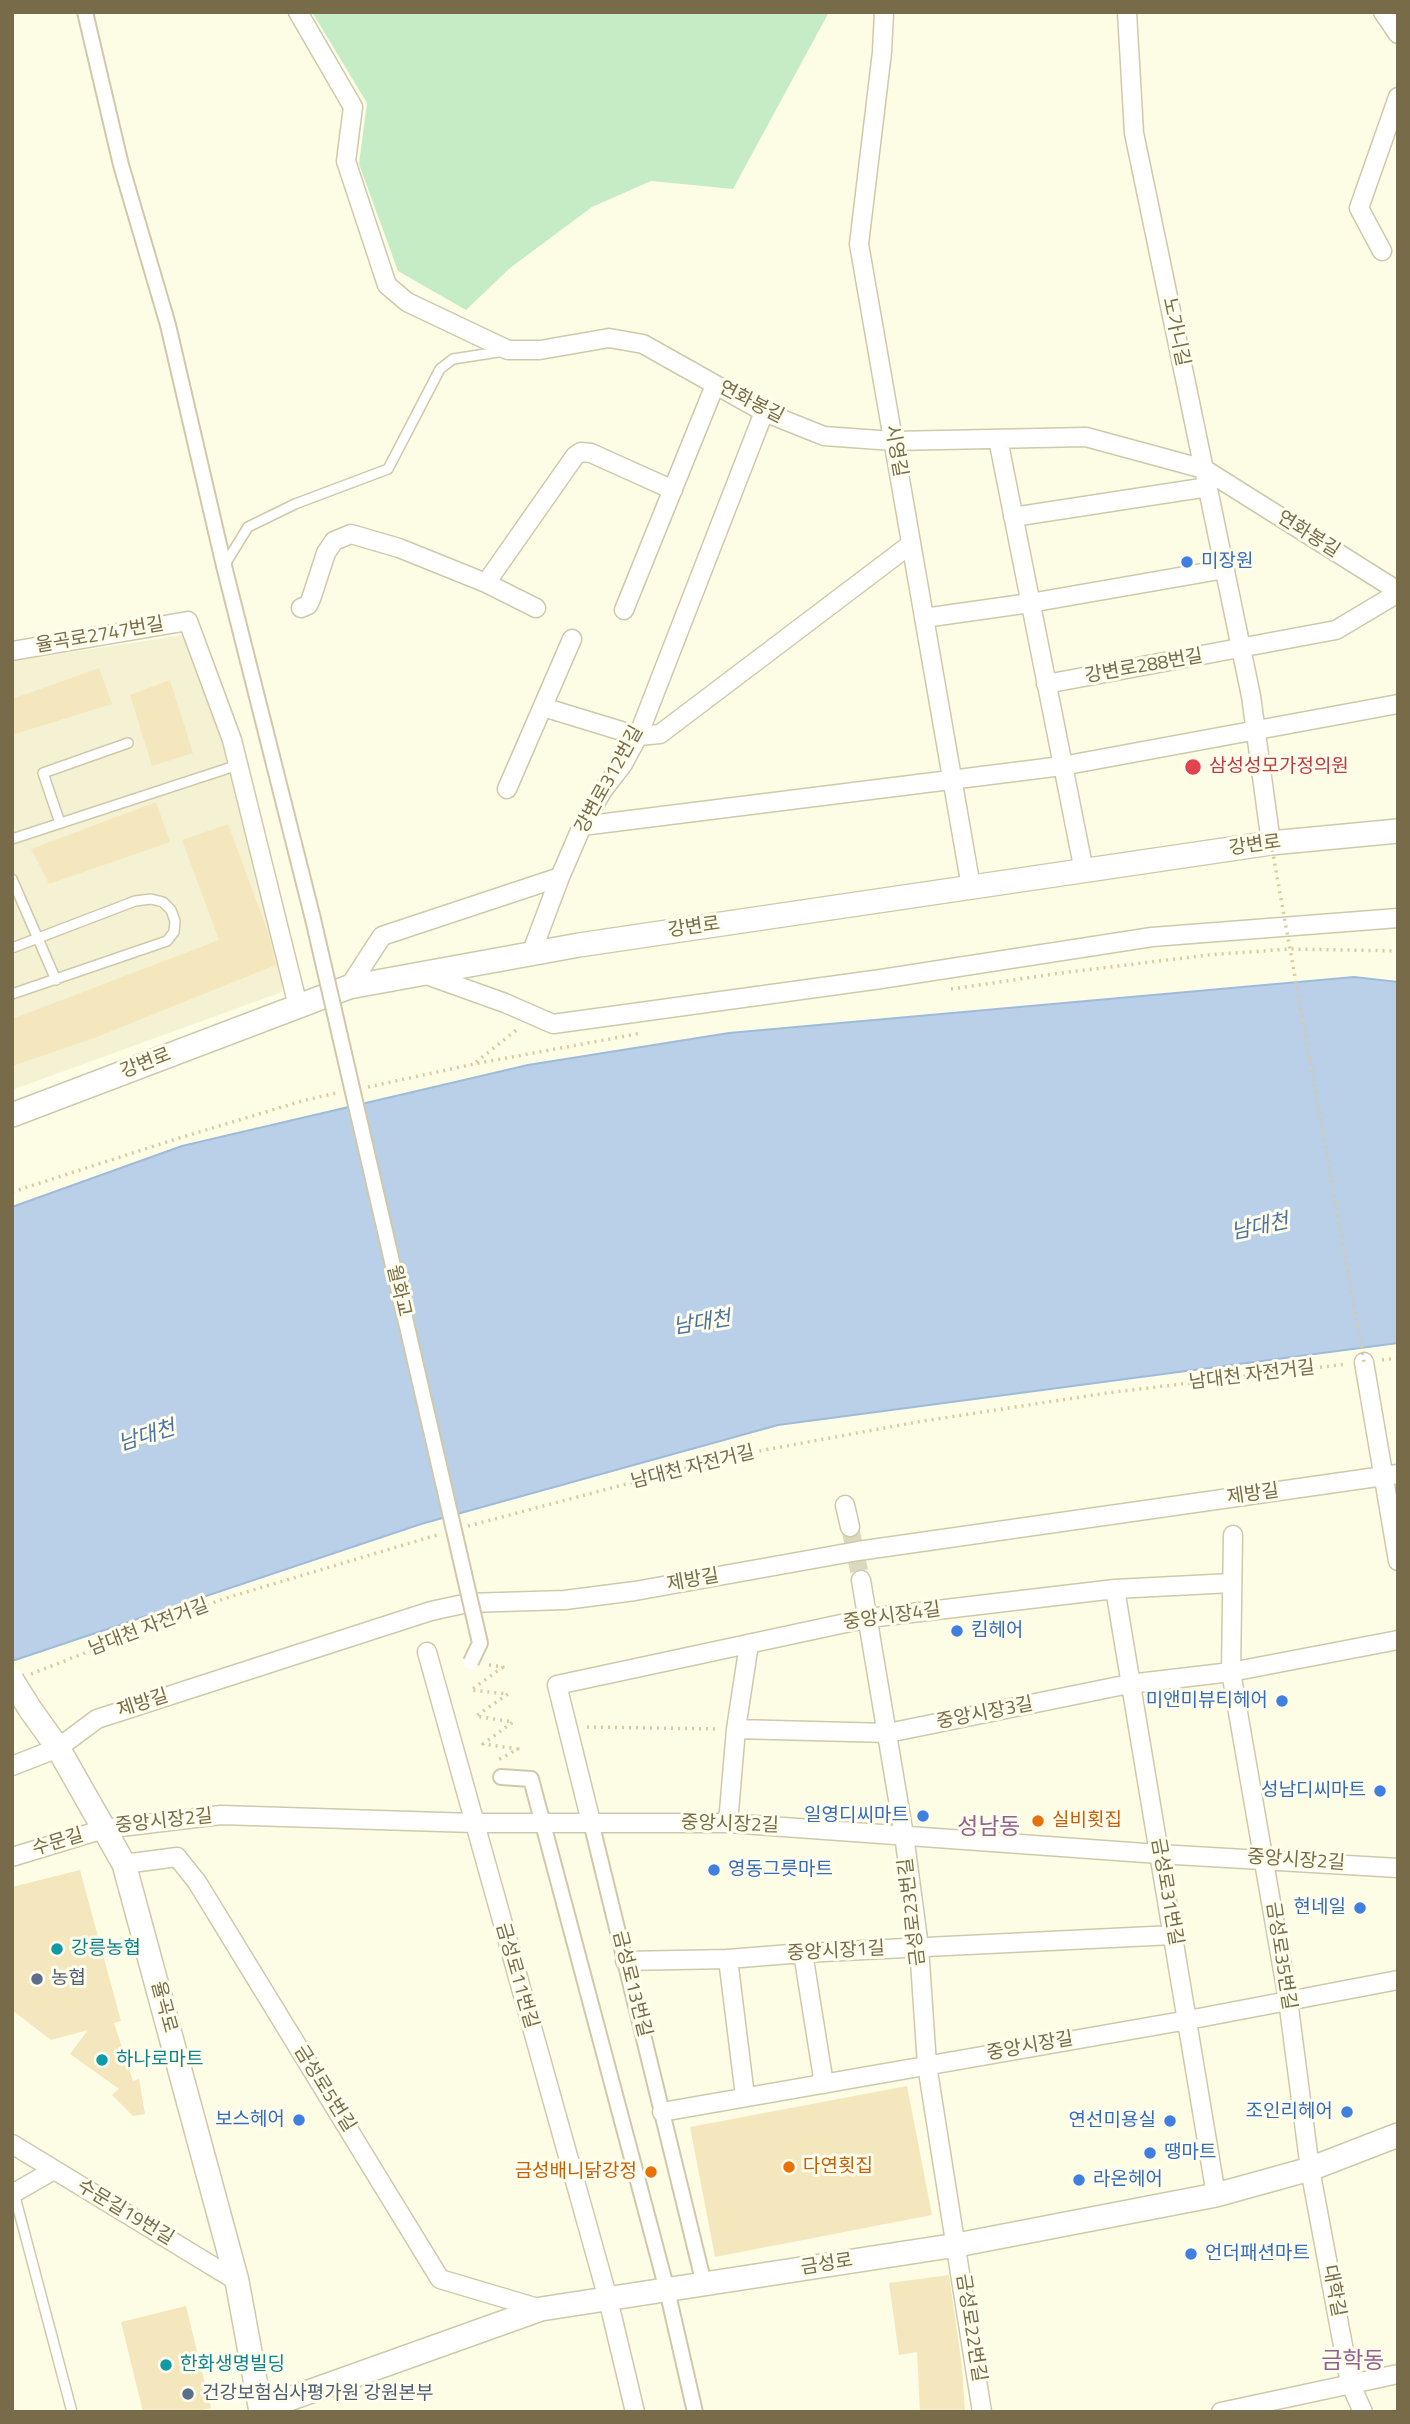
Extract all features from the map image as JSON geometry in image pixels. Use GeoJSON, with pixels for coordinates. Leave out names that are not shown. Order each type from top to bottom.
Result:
{"type":"FeatureCollection","features":[{"type":"Feature","properties":{"kind":"street","name":"월화교"},"geometry":{"type":"LineString","coordinates":[[85,12],[121,165],[168,325],[224,566],[313,919],[480,1643],[471,1662]]}},
{"type":"Feature","properties":{"kind":"street","name":"연화봉길"},"geometry":{"type":"LineString","coordinates":[[298,12],[353,107],[346,161],[387,285],[407,302],[508,350],[540,349],[609,338],[643,344],[764,412],[824,436],[893,441],[1086,437],[1204,469],[1398,592]]}},
{"type":"Feature","properties":{"kind":"street","name":"시영길"},"geometry":{"type":"LineString","coordinates":[[884,12],[882,52],[859,244],[971,887]]}},
{"type":"Feature","properties":{"kind":"street","name":"노가니길"},"geometry":{"type":"LineString","coordinates":[[1128,12],[1134,133],[1241,649],[1271,843]]}},
{"type":"Feature","properties":{"kind":"street"},"geometry":{"type":"LineString","coordinates":[[1383,12],[1398,34]]}},
{"type":"Feature","properties":{"kind":"street"},"geometry":{"type":"LineString","coordinates":[[1382,251],[1359,208],[1398,97]]}},
{"type":"Feature","properties":{"kind":"street"},"geometry":{"type":"LineString","coordinates":[[624,610],[715,385]]}},
{"type":"Feature","properties":{"kind":"street","name":"강변로312번길"},"geometry":{"type":"LineString","coordinates":[[531,954],[582,826],[638,736],[764,412]]}},
{"type":"Feature","properties":{"kind":"street"},"geometry":{"type":"LineString","coordinates":[[998,439],[1084,871]]}},
{"type":"Feature","properties":{"kind":"street"},"geometry":{"type":"LineString","coordinates":[[485,583],[575,456],[582,452],[591,453],[673,489]]}},
{"type":"Feature","properties":{"kind":"street"},"geometry":{"type":"LineString","coordinates":[[1013,517],[1208,488]]}},
{"type":"Feature","properties":{"kind":"street"},"geometry":{"type":"LineString","coordinates":[[300,608],[308,605],[326,553],[334,541],[351,534],[399,548],[485,583],[536,608]]}},
{"type":"Feature","properties":{"kind":"street"},"geometry":{"type":"LineString","coordinates":[[543,707],[638,736],[653,736],[667,729],[911,544]]}},
{"type":"Feature","properties":{"kind":"street"},"geometry":{"type":"LineString","coordinates":[[924,618],[1030,603],[1225,569]]}},
{"type":"Feature","properties":{"kind":"street"},"geometry":{"type":"LineString","coordinates":[[1241,649],[1336,630],[1398,592]]}},
{"type":"Feature","properties":{"kind":"street","name":"율곡로2747번길"},"geometry":{"type":"LineString","coordinates":[[12,651],[188,621],[232,740],[238,765]]}},
{"type":"Feature","properties":{"kind":"street"},"geometry":{"type":"LineString","coordinates":[[507,789],[572,639]]}},
{"type":"Feature","properties":{"kind":"street","name":"강변로288번길"},"geometry":{"type":"LineString","coordinates":[[1046,684],[1241,649]]}},
{"type":"Feature","properties":{"kind":"street"},"geometry":{"type":"LineString","coordinates":[[582,826],[1062,766],[1398,704]]}},
{"type":"Feature","properties":{"kind":"street"},"geometry":{"type":"LineString","coordinates":[[238,765],[298,1006]]}},
{"type":"Feature","properties":{"kind":"street","name":"강변로"},"geometry":{"type":"LineString","coordinates":[[12,1115],[349,987],[579,945],[1271,843],[1398,831]]}},
{"type":"Feature","properties":{"kind":"street"},"geometry":{"type":"LineString","coordinates":[[349,987],[382,936],[560,877]]}},
{"type":"Feature","properties":{"kind":"street"},"geometry":{"type":"LineString","coordinates":[[424,974],[505,1003],[553,1024],[881,979],[1152,937],[1398,918]]}},
{"type":"Feature","properties":{"kind":"street"},"geometry":{"type":"LineString","coordinates":[[1364,1362],[1391,1475],[1398,1561]]}},
{"type":"Feature","properties":{"kind":"street","name":"제방길"},"geometry":{"type":"LineString","coordinates":[[12,1766],[58,1748],[97,1719],[430,1611],[468,1604],[565,1600],[635,1591],[858,1551],[1391,1475]]}},
{"type":"Feature","properties":{"kind":"street"},"geometry":{"type":"LineString","coordinates":[[845,1505],[850,1527]]}},
{"type":"Feature","properties":{"kind":"street","name":"금성로35번길"},"geometry":{"type":"LineString","coordinates":[[1233,1535],[1231,1672],[1288,2000],[1310,2169]]}},
{"type":"Feature","properties":{"kind":"street","name":"금성로23번길"},"geometry":{"type":"LineString","coordinates":[[861,1580],[904,1835],[919,1947],[927,2065],[957,2245]]}},
{"type":"Feature","properties":{"kind":"street","name":"중앙시장4길"},"geometry":{"type":"LineString","coordinates":[[557,1685],[869,1618],[1115,1589],[1232,1583]]}},
{"type":"Feature","properties":{"kind":"street","name":"금성로31번길"},"geometry":{"type":"LineString","coordinates":[[1115,1589],[1216,2195]]}},
{"type":"Feature","properties":{"kind":"street","name":"중앙시장3길"},"geometry":{"type":"LineString","coordinates":[[736,1729],[888,1733],[1129,1684],[1231,1672],[1398,1640]]}},
{"type":"Feature","properties":{"kind":"street"},"geometry":{"type":"LineString","coordinates":[[728,1823],[736,1729],[749,1644]]}},
{"type":"Feature","properties":{"kind":"street","name":"금성로11번길"},"geometry":{"type":"LineString","coordinates":[[427,1652],[608,2299],[635,2412]]}},
{"type":"Feature","properties":{"kind":"street","name":"율곡로"},"geometry":{"type":"LineString","coordinates":[[18,1678],[30,1709],[58,1748],[124,1864],[237,2281],[259,2411]]}},
{"type":"Feature","properties":{"kind":"street","name":"금성로13번길"},"geometry":{"type":"LineString","coordinates":[[557,1685],[704,2284]]}},
{"type":"Feature","properties":{"kind":"street"},"geometry":{"type":"LineString","coordinates":[[501,1771],[531,1779],[667,2290],[695,2412]]}},
{"type":"Feature","properties":{"kind":"street","name":"중앙시장2길"},"geometry":{"type":"LineString","coordinates":[[104,1829],[221,1815],[473,1823],[728,1823],[1398,1868]]}},
{"type":"Feature","properties":{"kind":"street","name":"수문길"},"geometry":{"type":"LineString","coordinates":[[12,1857],[104,1829]]}},
{"type":"Feature","properties":{"kind":"street","name":"금성로5번길"},"geometry":{"type":"LineString","coordinates":[[124,1864],[177,1857],[197,1882],[440,2278],[541,2309]]}},
{"type":"Feature","properties":{"kind":"street","name":"중앙시장1길"},"geometry":{"type":"LineString","coordinates":[[625,1961],[728,1959],[1173,1935]]}},
{"type":"Feature","properties":{"kind":"street"},"geometry":{"type":"LineString","coordinates":[[803,1953],[824,2084]]}},
{"type":"Feature","properties":{"kind":"street"},"geometry":{"type":"LineString","coordinates":[[728,1959],[745,2096]]}},
{"type":"Feature","properties":{"kind":"street","name":"중앙시장길"},"geometry":{"type":"LineString","coordinates":[[662,2112],[1188,2020],[1398,1980]]}},
{"type":"Feature","properties":{"kind":"street","name":"금성로"},"geometry":{"type":"LineString","coordinates":[[259,2411],[541,2309],[957,2245],[1216,2195],[1310,2169],[1398,2135]]}},
{"type":"Feature","properties":{"kind":"street","name":"수문길19번길"},"geometry":{"type":"LineString","coordinates":[[12,2144],[237,2281]]}},
{"type":"Feature","properties":{"kind":"street","name":"대학길"},"geometry":{"type":"LineString","coordinates":[[1310,2169],[1350,2384],[1363,2412]]}},
{"type":"Feature","properties":{"kind":"street"},"geometry":{"type":"LineString","coordinates":[[13,2194],[54,2170]]}},
{"type":"Feature","properties":{"kind":"street","name":"금성로22번길"},"geometry":{"type":"LineString","coordinates":[[957,2245],[982,2412]]}},
{"type":"Feature","properties":{"kind":"street"},"geometry":{"type":"LineString","coordinates":[[1221,2412],[1398,2374]]}},
{"type":"Feature","properties":{"kind":"lane"},"geometry":{"type":"LineString","coordinates":[[224,566],[248,527],[295,504],[388,469],[440,369],[453,359],[508,350]]}},
{"type":"Feature","properties":{"kind":"lane"},"geometry":{"type":"LineString","coordinates":[[60,822],[43,773],[128,743]]}},
{"type":"Feature","properties":{"kind":"lane"},"geometry":{"type":"LineString","coordinates":[[12,839],[238,765]]}},
{"type":"Feature","properties":{"kind":"lane"},"geometry":{"type":"LineString","coordinates":[[12,879],[56,980]]}},
{"type":"Feature","properties":{"kind":"lane"},"geometry":{"type":"LineString","coordinates":[[12,948],[135,901],[151,899],[163,902],[171,910],[175,921],[174,932],[167,941],[12,994]]}},
{"type":"Feature","properties":{"kind":"lane"},"geometry":{"type":"LineString","coordinates":[[13,2194],[72,2412]]}},
{"type":"Feature","properties":{"kind":"path"},"geometry":{"type":"LineString","coordinates":[[1271,843],[1364,1362]]}},
{"type":"Feature","properties":{"kind":"path"},"geometry":{"type":"LineString","coordinates":[[942,991],[1208,955],[1289,949],[1398,951]]}},
{"type":"Feature","properties":{"kind":"path"},"geometry":{"type":"LineString","coordinates":[[474,1064],[534,1016]]}},
{"type":"Feature","properties":{"kind":"path"},"geometry":{"type":"LineString","coordinates":[[368,1087],[474,1064],[649,1032]]}},
{"type":"Feature","properties":{"kind":"path"},"geometry":{"type":"LineString","coordinates":[[12,1192],[188,1135],[342,1092]]}},
{"type":"Feature","properties":{"kind":"path","name":"남대천 자전거길"},"geometry":{"type":"LineString","coordinates":[[465,1527],[732,1456],[917,1422],[1107,1393],[1398,1358]]}},
{"type":"Feature","properties":{"kind":"path","name":"남대천 자전거길"},"geometry":{"type":"LineString","coordinates":[[18,1678],[223,1598],[439,1535]]}},
{"type":"Feature","properties":{"kind":"path"},"geometry":{"type":"LineString","coordinates":[[471,1662],[503,1667],[471,1690],[508,1694],[476,1717],[513,1722],[483,1744],[518,1749],[489,1765],[501,1771]]}},
{"type":"Feature","properties":{"kind":"path"},"geometry":{"type":"LineString","coordinates":[[567,1727],[736,1729]]}},
{"type":"Feature","properties":{"kind":"shaded area"},"geometry":{"type":"Polygon","coordinates":[[[184,635],[222,741],[282,964],[282,992],[12,1090],[12,661],[184,635]]]}},
{"type":"Feature","properties":{"kind":"green space"},"geometry":{"type":"Polygon","coordinates":[[[312,12],[829,12],[733,189],[651,181],[592,207],[510,268],[466,310],[398,271],[359,164],[367,103],[312,12]]]}},
{"type":"Feature","properties":{"kind":"water","name":"남대천"},"geometry":{"type":"Polygon","coordinates":[[[1354,977],[1398,982],[1398,1343],[778,1425],[421,1524],[12,1661],[12,1207],[182,1146],[528,1065],[729,1033],[1354,977]]]}},
{"type":"Feature","properties":{"kind":"building"},"geometry":{"type":"Polygon","coordinates":[[[99,668],[112,704],[12,735],[12,699],[99,668]]]}},
{"type":"Feature","properties":{"kind":"building"},"geometry":{"type":"Polygon","coordinates":[[[170,680],[193,753],[152,766],[130,695],[170,680]]]}},
{"type":"Feature","properties":{"kind":"building"},"geometry":{"type":"Polygon","coordinates":[[[156,802],[170,842],[49,884],[31,849],[156,802]]]}},
{"type":"Feature","properties":{"kind":"building"},"geometry":{"type":"Polygon","coordinates":[[[228,824],[269,935],[276,965],[97,1037],[12,1066],[12,1019],[219,940],[182,840],[228,824]]]}},
{"type":"Feature","properties":{"kind":"building","name":"강릉농협"},"geometry":{"type":"Polygon","coordinates":[[[80,1870],[121,2021],[114,2023],[133,2081],[139,2079],[145,2114],[133,2116],[112,2095],[119,2089],[70,2054],[88,2030],[51,2040],[12,2010],[12,1887],[80,1870]]]}},
{"type":"Feature","properties":{"kind":"building"},"geometry":{"type":"Polygon","coordinates":[[[907,2086],[932,2215],[715,2257],[690,2127],[907,2086]]]}},
{"type":"Feature","properties":{"kind":"building"},"geometry":{"type":"Polygon","coordinates":[[[949,2275],[962,2367],[965,2412],[920,2412],[917,2352],[899,2355],[889,2283],[949,2275]]]}},
{"type":"Feature","properties":{"kind":"building","name":"한화생명빌딩"},"geometry":{"type":"Polygon","coordinates":[[[186,2306],[211,2408],[193,2412],[143,2412],[121,2322],[186,2306]]]}},
{"type":"Feature","properties":{"kind":"tunnel"},"geometry":{"type":"LineString","coordinates":[[850,1527],[861,1580]]}},
{"type":"Feature","properties":{"kind":"place","name":"미장원"},"geometry":{"type":"Point","coordinates":[1187,562]}},
{"type":"Feature","properties":{"kind":"place","name":"삼성성모가정의원"},"geometry":{"type":"Point","coordinates":[1193,767]}},
{"type":"Feature","properties":{"kind":"place","name":"킴헤어"},"geometry":{"type":"Point","coordinates":[957,1631]}},
{"type":"Feature","properties":{"kind":"place","name":"미앤미뷰티헤어"},"geometry":{"type":"Point","coordinates":[1282,1701]}},
{"type":"Feature","properties":{"kind":"place","name":"성남디씨마트"},"geometry":{"type":"Point","coordinates":[1380,1791]}},
{"type":"Feature","properties":{"kind":"place","name":"일영디씨마트"},"geometry":{"type":"Point","coordinates":[923,1816]}},
{"type":"Feature","properties":{"kind":"place","name":"실비횟집"},"geometry":{"type":"Point","coordinates":[1038,1821]}},
{"type":"Feature","properties":{"kind":"place","name":"영동그릇마트"},"geometry":{"type":"Point","coordinates":[714,1870]}},
{"type":"Feature","properties":{"kind":"place","name":"현네일"},"geometry":{"type":"Point","coordinates":[1360,1908]}},
{"type":"Feature","properties":{"kind":"place","name":"강릉농협"},"geometry":{"type":"Point","coordinates":[57,1949]}},
{"type":"Feature","properties":{"kind":"place","name":"농협"},"geometry":{"type":"Point","coordinates":[37,1979]}},
{"type":"Feature","properties":{"kind":"place","name":"하나로마트"},"geometry":{"type":"Point","coordinates":[102,2060]}},
{"type":"Feature","properties":{"kind":"place","name":"조인리헤어"},"geometry":{"type":"Point","coordinates":[1347,2112]}},
{"type":"Feature","properties":{"kind":"place","name":"보스헤어"},"geometry":{"type":"Point","coordinates":[299,2120]}},
{"type":"Feature","properties":{"kind":"place","name":"연선미용실"},"geometry":{"type":"Point","coordinates":[1170,2121]}},
{"type":"Feature","properties":{"kind":"place","name":"땡마트"},"geometry":{"type":"Point","coordinates":[1150,2153]}},
{"type":"Feature","properties":{"kind":"place","name":"다연횟집"},"geometry":{"type":"Point","coordinates":[789,2167]}},
{"type":"Feature","properties":{"kind":"place","name":"금성배니닭강정"},"geometry":{"type":"Point","coordinates":[651,2172]}},
{"type":"Feature","properties":{"kind":"place","name":"라온헤어"},"geometry":{"type":"Point","coordinates":[1079,2180]}},
{"type":"Feature","properties":{"kind":"place","name":"언더패션마트"},"geometry":{"type":"Point","coordinates":[1191,2254]}},
{"type":"Feature","properties":{"kind":"place","name":"한화생명빌딩"},"geometry":{"type":"Point","coordinates":[166,2365]}},
{"type":"Feature","properties":{"kind":"place","name":"건강보험심사평가원 강원본부"},"geometry":{"type":"Point","coordinates":[188,2394]}},
{"type":"Feature","properties":{"kind":"district","name":"성남동"},"geometry":{"type":"Point","coordinates":[989,1828]}},
{"type":"Feature","properties":{"kind":"district","name":"금학동"},"geometry":{"type":"Point","coordinates":[1353,2362]}}]}
